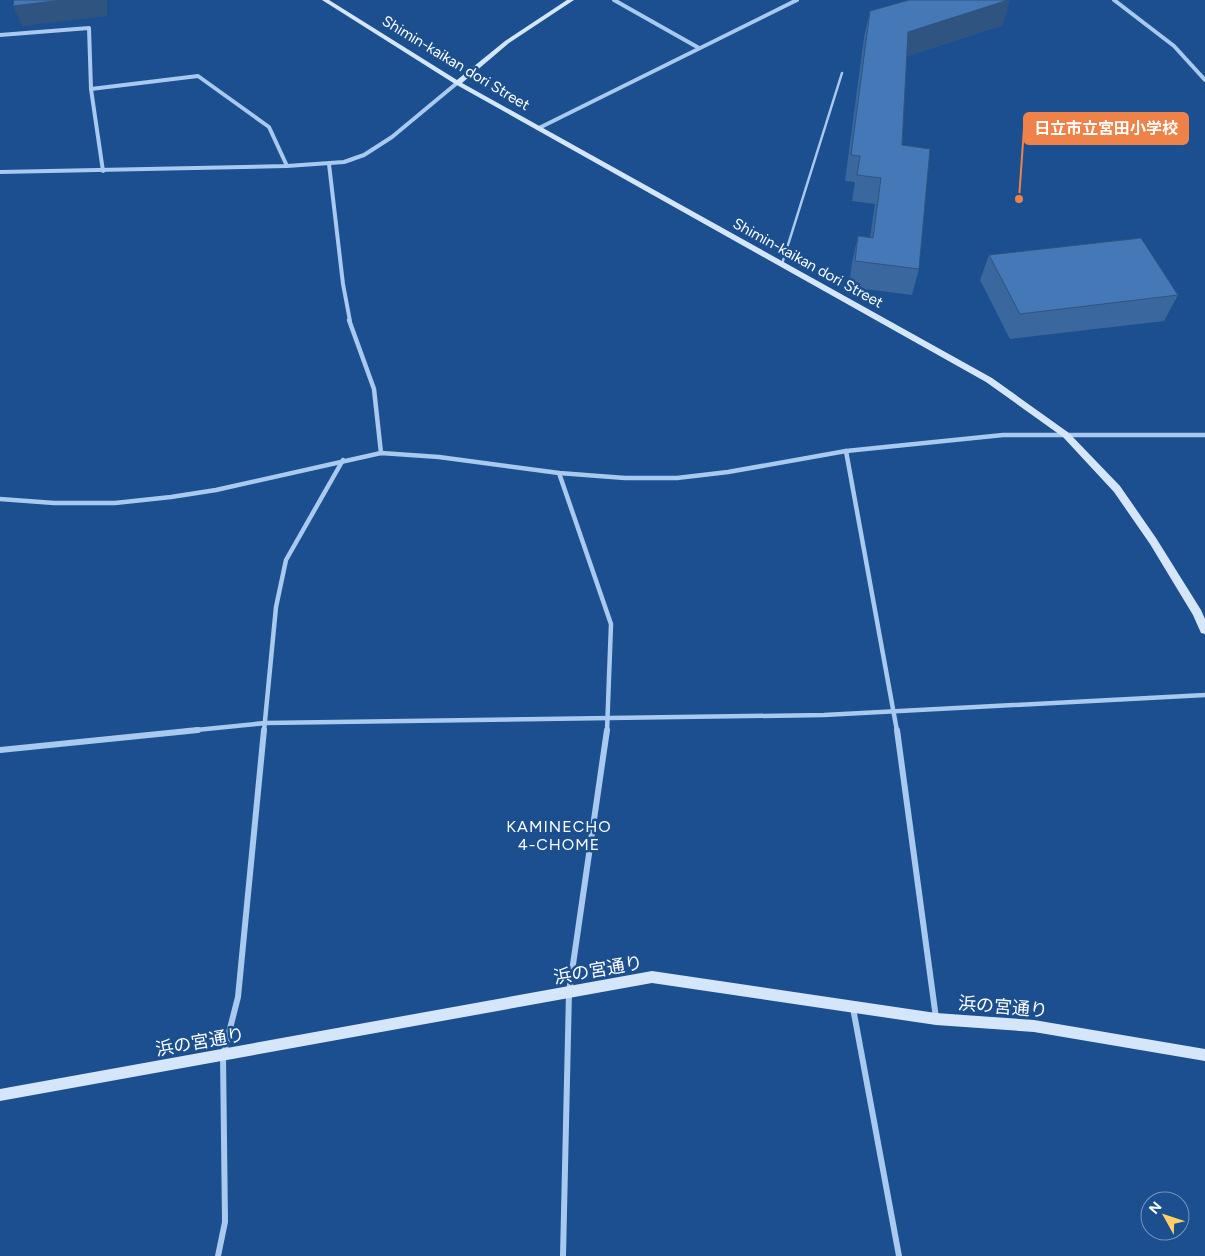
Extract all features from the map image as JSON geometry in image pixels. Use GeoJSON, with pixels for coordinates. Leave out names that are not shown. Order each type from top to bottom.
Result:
{"type":"FeatureCollection","features":[{"type":"Feature","properties":{"kind":"street","name":"Shimin-kaikan dori Street"},"geometry":{"type":"LineString","coordinates":[[325,0],[457,83],[989,380],[1066,435],[1122,497],[1153,541],[1197,613],[1205,630]]}},
{"type":"Feature","properties":{"kind":"street"},"geometry":{"type":"LineString","coordinates":[[0,172],[287,166],[329,164],[352,160],[381,144],[507,42],[571,0]]}},
{"type":"Feature","properties":{"kind":"street"},"geometry":{"type":"LineString","coordinates":[[614,0],[699,48]]}},
{"type":"Feature","properties":{"kind":"street"},"geometry":{"type":"LineString","coordinates":[[539,128],[797,0]]}},
{"type":"Feature","properties":{"kind":"street"},"geometry":{"type":"LineString","coordinates":[[1114,0],[1153,29],[1203,74],[1205,80]]}},
{"type":"Feature","properties":{"kind":"street"},"geometry":{"type":"LineString","coordinates":[[0,35],[89,28],[91,89],[103,171]]}},
{"type":"Feature","properties":{"kind":"street"},"geometry":{"type":"LineString","coordinates":[[91,89],[198,76],[269,127],[287,166]]}},
{"type":"Feature","properties":{"kind":"street"},"geometry":{"type":"LineString","coordinates":[[329,164],[343,284],[351,328],[374,389],[381,454]]}},
{"type":"Feature","properties":{"kind":"street"},"geometry":{"type":"LineString","coordinates":[[0,499],[54,503],[115,503],[172,497],[216,490],[343,460],[381,454],[439,457],[559,473],[625,478],[677,478],[728,472],[846,452],[1004,435],[1205,435]]}},
{"type":"Feature","properties":{"kind":"street"},"geometry":{"type":"LineString","coordinates":[[846,452],[894,711],[936,1019]]}},
{"type":"Feature","properties":{"kind":"street"},"geometry":{"type":"LineString","coordinates":[[218,1256],[225,1222],[223,1056],[238,997],[276,607],[286,560],[343,460]]}},
{"type":"Feature","properties":{"kind":"street"},"geometry":{"type":"LineString","coordinates":[[559,473],[611,624],[608,718],[569,992],[563,1256]]}},
{"type":"Feature","properties":{"kind":"street"},"geometry":{"type":"LineString","coordinates":[[0,750],[265,723],[824,715],[1205,695]]}},
{"type":"Feature","properties":{"kind":"street","name":"浜の宮通り"},"geometry":{"type":"LineString","coordinates":[[0,1095],[652,977],[936,1019],[1034,1026],[1205,1056]]}},
{"type":"Feature","properties":{"kind":"street"},"geometry":{"type":"LineString","coordinates":[[853,1006],[899,1256]]}},
{"type":"Feature","properties":{"kind":"lane"},"geometry":{"type":"LineString","coordinates":[[782,264],[842,73]]}},
{"type":"Feature","properties":{"kind":"building"},"geometry":{"type":"Polygon","coordinates":[[[14,0],[62,0],[13,6],[14,0]]]}},
{"type":"Feature","properties":{"kind":"building"},"geometry":{"type":"Polygon","coordinates":[[[909,0],[1008,0],[908,32],[902,145],[930,149],[919,269],[855,261],[858,236],[873,238],[881,178],[857,175],[860,156],[851,155],[870,11],[909,0]]]}},
{"type":"Feature","properties":{"kind":"building"},"geometry":{"type":"Polygon","coordinates":[[[1141,238],[1178,295],[1020,314],[989,255],[1141,238]]]}},
{"type":"Feature","properties":{"kind":"place","name":"日立市立宮田小学校"},"geometry":{"type":"Point","coordinates":[1019,199]}},
{"type":"Feature","properties":{"kind":"district","name":"KAMINECHO 4-CHOME"},"geometry":{"type":"Point","coordinates":[559,835]}}]}
